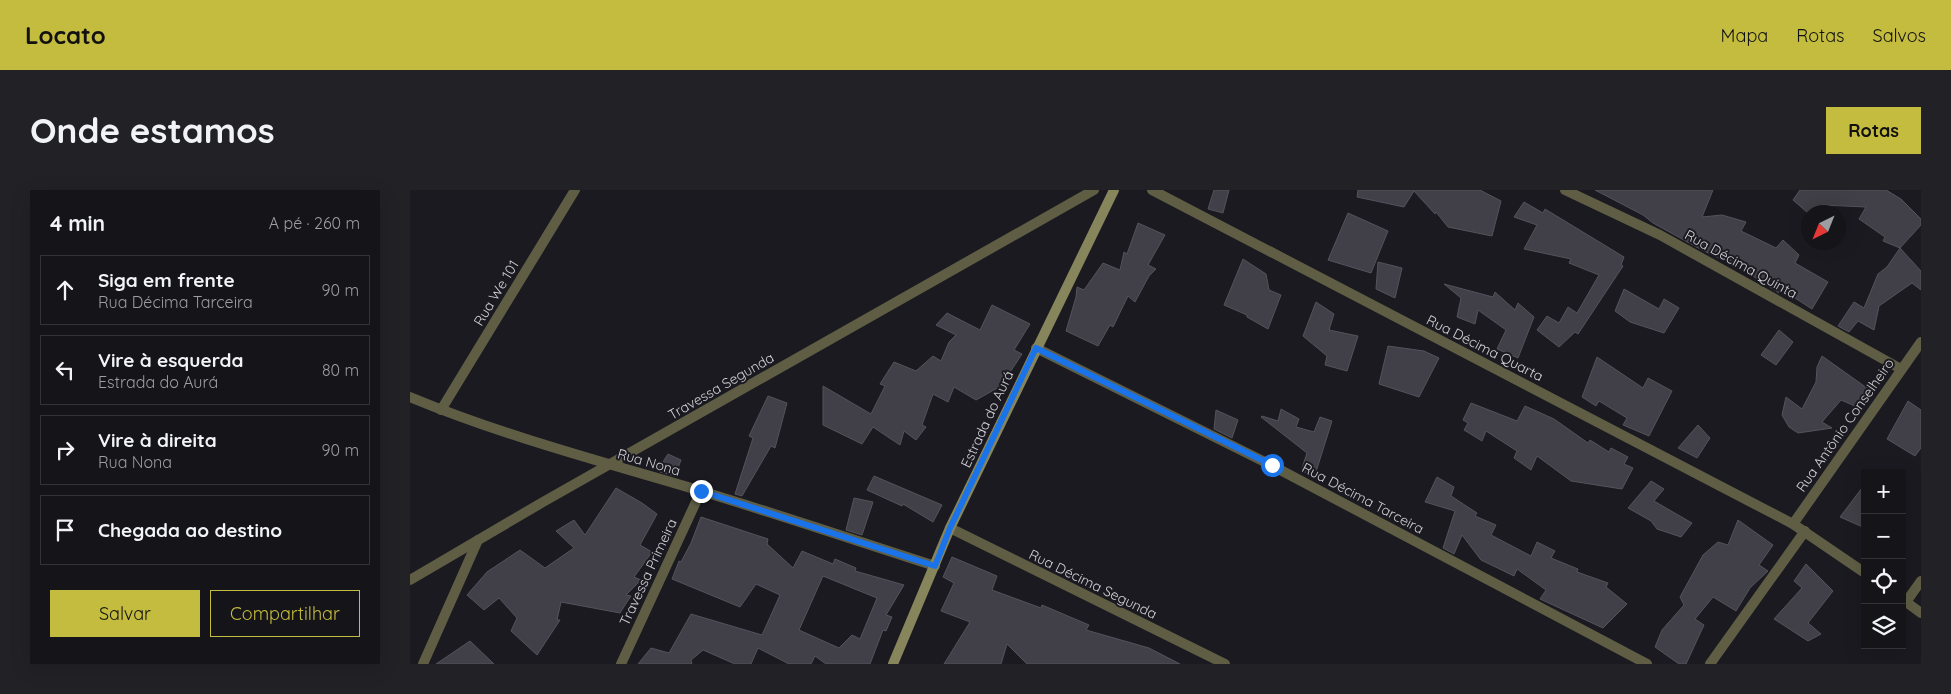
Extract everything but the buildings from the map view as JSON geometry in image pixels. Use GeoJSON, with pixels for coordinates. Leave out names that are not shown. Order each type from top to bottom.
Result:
{"type":"FeatureCollection","features":[{"type":"Feature","properties":{"kind":"street","name":"Rua We 101"},"geometry":{"type":"LineString","coordinates":[[441,410],[575,190]]}},
{"type":"Feature","properties":{"kind":"street","name":"Travessa Segunda"},"geometry":{"type":"LineString","coordinates":[[410,580],[1094,190]]}},
{"type":"Feature","properties":{"kind":"street","name":"Estrada do Aurá"},"geometry":{"type":"LineString","coordinates":[[893,664],[950,528],[1114,190]]}},
{"type":"Feature","properties":{"kind":"street","name":"Rua Décima Quarta"},"geometry":{"type":"LineString","coordinates":[[1152,190],[1793,524],[1861,570]]}},
{"type":"Feature","properties":{"kind":"street","name":"Rua Décima Quinta"},"geometry":{"type":"LineString","coordinates":[[1565,190],[1660,235],[1901,369]]}},
{"type":"Feature","properties":{"kind":"street","name":"Rua Antônio Conselheiro"},"geometry":{"type":"LineString","coordinates":[[1793,524],[1921,342]]}},
{"type":"Feature","properties":{"kind":"street","name":"Rua Décima Tarceira"},"geometry":{"type":"LineString","coordinates":[[1036,348],[1272,465],[1647,664]]}},
{"type":"Feature","properties":{"kind":"street","name":"Rua Nona"},"geometry":{"type":"LineString","coordinates":[[410,397],[441,410],[609,466],[701,491],[935,566]]}},
{"type":"Feature","properties":{"kind":"street","name":"Travessa Primeira"},"geometry":{"type":"LineString","coordinates":[[621,664],[701,491]]}},
{"type":"Feature","properties":{"kind":"street","name":"Rua Décima Segunda"},"geometry":{"type":"LineString","coordinates":[[950,528],[1224,664]]}},
{"type":"Feature","properties":{"kind":"street"},"geometry":{"type":"LineString","coordinates":[[1710,664],[1805,531]]}},
{"type":"Feature","properties":{"kind":"street"},"geometry":{"type":"LineString","coordinates":[[423,664],[478,540]]}},
{"type":"Feature","properties":{"kind":"street"},"geometry":{"type":"LineString","coordinates":[[1906,599],[1921,581]]}},
{"type":"Feature","properties":{"kind":"street"},"geometry":{"type":"LineString","coordinates":[[1906,602],[1921,613]]}},
{"type":"Feature","properties":{"kind":"route"},"geometry":{"type":"LineString","coordinates":[[701,491],[935,566],[950,528],[1036,348],[1272,465]]}}]}
